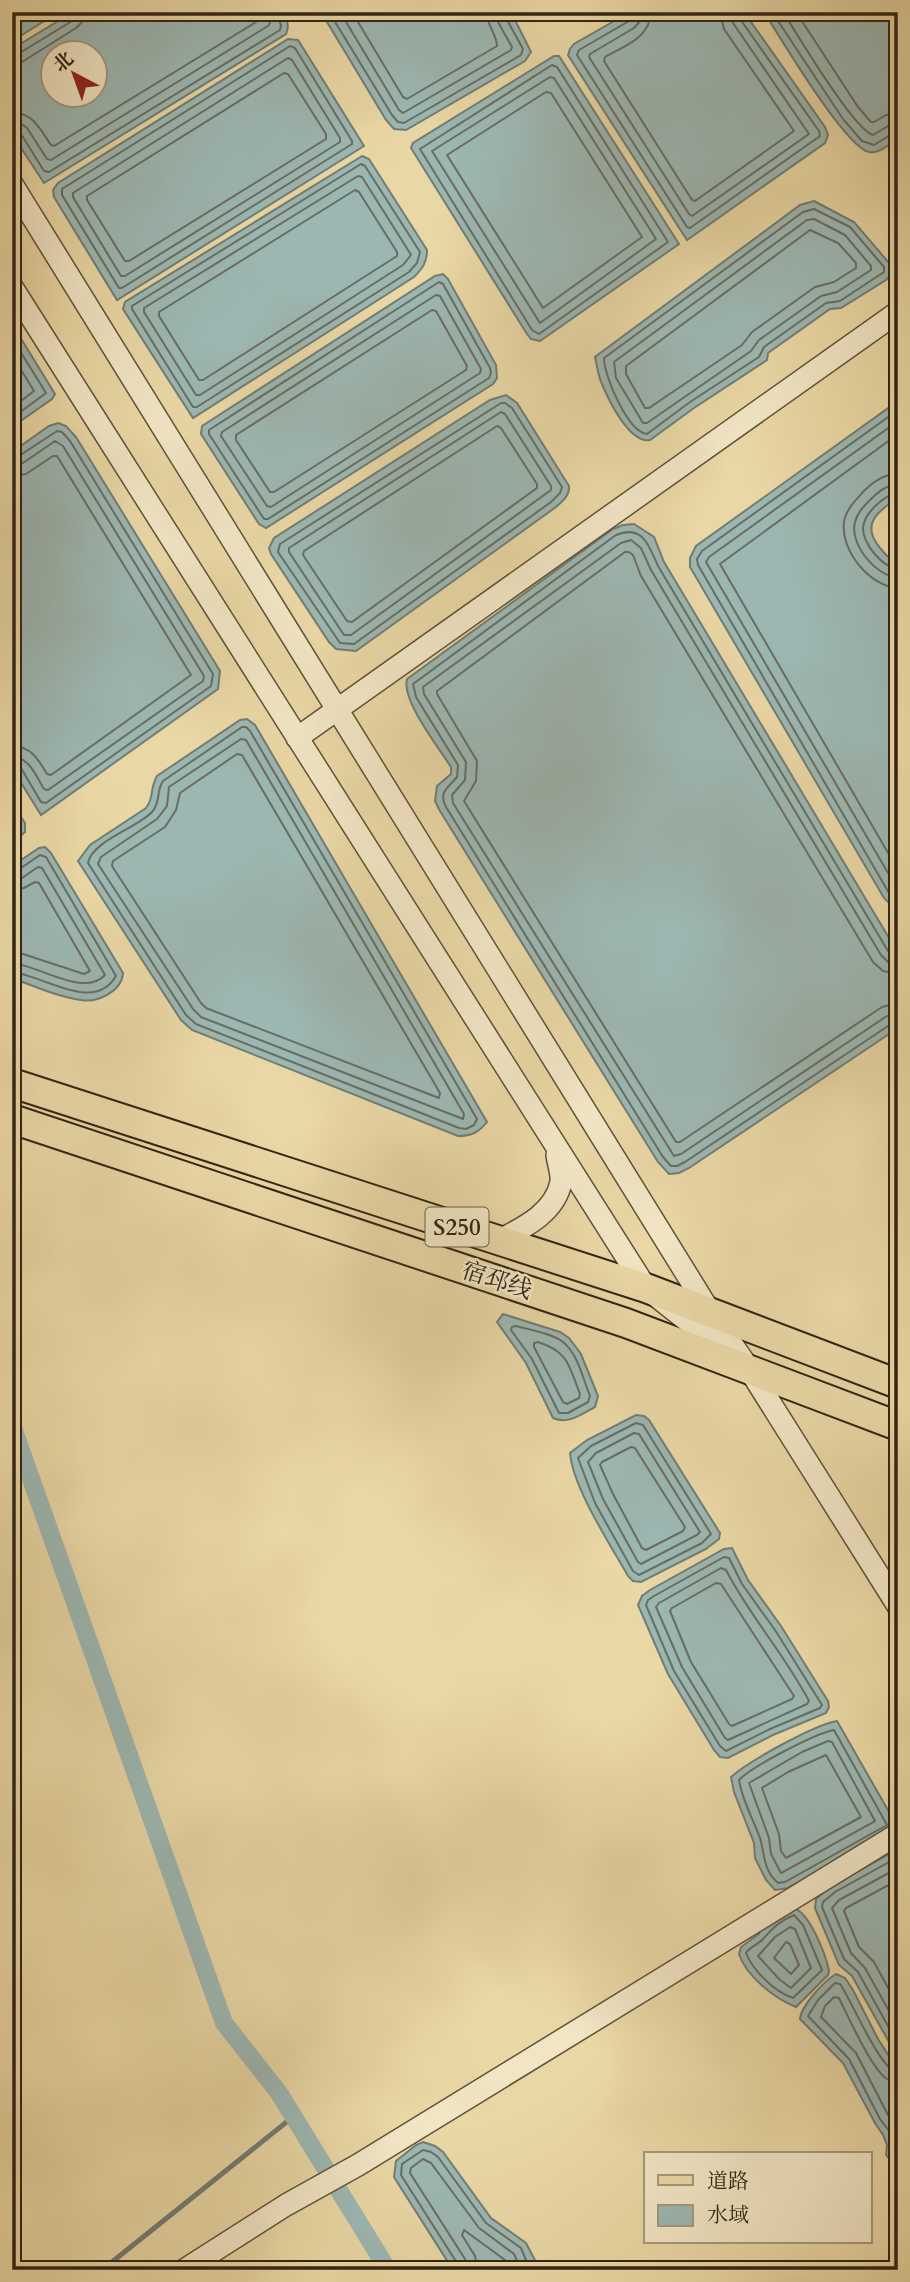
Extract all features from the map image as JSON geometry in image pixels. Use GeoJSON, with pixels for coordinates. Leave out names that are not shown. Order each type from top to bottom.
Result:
{"type":"FeatureCollection","features":[{"type":"Feature","properties":{"kind":"main road","name":"宿邳线"},"geometry":{"type":"LineString","coordinates":[[12,1083],[646,1288],[898,1384]]}},
{"type":"Feature","properties":{"kind":"main road","name":"宿邳线"},"geometry":{"type":"LineString","coordinates":[[12,1119],[626,1323],[898,1426]]}},
{"type":"Feature","properties":{"kind":"street"},"geometry":{"type":"LineString","coordinates":[[12,184],[710,1312],[749,1369],[898,1606]]}},
{"type":"Feature","properties":{"kind":"street"},"geometry":{"type":"LineString","coordinates":[[12,287],[646,1288],[749,1369]]}},
{"type":"Feature","properties":{"kind":"street"},"geometry":{"type":"LineString","coordinates":[[297,738],[898,312]]}},
{"type":"Feature","properties":{"kind":"street"},"geometry":{"type":"LineString","coordinates":[[498,1241],[530,1224],[555,1198],[561,1181],[556,1146]]}},
{"type":"Feature","properties":{"kind":"street"},"geometry":{"type":"LineString","coordinates":[[184,2270],[286,2205],[898,1834]]}},
{"type":"Feature","properties":{"kind":"water"},"geometry":{"type":"Polygon","coordinates":[[[12,12],[59,12],[12,41],[12,12]]]}},
{"type":"Feature","properties":{"kind":"water"},"geometry":{"type":"Polygon","coordinates":[[[73,12],[282,12],[287,20],[286,34],[44,183],[12,134],[12,49],[73,12]]]}},
{"type":"Feature","properties":{"kind":"water"},"geometry":{"type":"Polygon","coordinates":[[[321,12],[511,12],[531,52],[525,61],[406,130],[394,129],[321,12]]]}},
{"type":"Feature","properties":{"kind":"water"},"geometry":{"type":"Polygon","coordinates":[[[630,12],[744,12],[828,135],[825,143],[687,240],[568,55],[574,44],[630,12]]]}},
{"type":"Feature","properties":{"kind":"water"},"geometry":{"type":"Polygon","coordinates":[[[764,12],[898,12],[898,138],[877,152],[869,152],[858,146],[813,90],[764,12]]]}},
{"type":"Feature","properties":{"kind":"water"},"geometry":{"type":"Polygon","coordinates":[[[288,39],[298,40],[364,146],[117,300],[54,197],[53,190],[58,183],[288,39]]]}},
{"type":"Feature","properties":{"kind":"water"},"geometry":{"type":"Polygon","coordinates":[[[554,56],[559,56],[679,244],[540,341],[531,339],[527,334],[411,148],[413,143],[554,56]]]}},
{"type":"Feature","properties":{"kind":"water"},"geometry":{"type":"Polygon","coordinates":[[[362,156],[369,159],[427,250],[422,268],[414,277],[193,418],[123,309],[125,302],[362,156]]]}},
{"type":"Feature","properties":{"kind":"water"},"geometry":{"type":"Polygon","coordinates":[[[814,201],[854,222],[895,270],[886,280],[841,308],[830,309],[768,353],[767,360],[650,440],[635,435],[621,420],[610,400],[600,378],[595,357],[800,205],[814,201]]]}},
{"type":"Feature","properties":{"kind":"water"},"geometry":{"type":"Polygon","coordinates":[[[443,274],[496,365],[497,378],[493,384],[266,528],[259,524],[201,434],[202,426],[435,276],[443,274]]]}},
{"type":"Feature","properties":{"kind":"water"},"geometry":{"type":"Polygon","coordinates":[[[12,324],[55,394],[52,399],[12,427],[12,324]]]}},
{"type":"Feature","properties":{"kind":"water"},"geometry":{"type":"Polygon","coordinates":[[[506,395],[517,403],[569,486],[566,498],[356,651],[336,649],[271,554],[269,548],[274,538],[490,400],[506,395]]]}},
{"type":"Feature","properties":{"kind":"water"},"geometry":{"type":"Polygon","coordinates":[[[898,401],[898,498],[878,514],[872,532],[880,548],[898,562],[898,912],[884,898],[690,567],[690,558],[696,546],[898,401]]]}},
{"type":"Feature","properties":{"kind":"water"},"geometry":{"type":"Polygon","coordinates":[[[58,423],[66,426],[76,437],[220,671],[218,689],[41,815],[12,768],[12,452],[49,426],[58,423]]]}},
{"type":"Feature","properties":{"kind":"water"},"geometry":{"type":"Polygon","coordinates":[[[634,524],[654,537],[664,562],[898,953],[898,1028],[689,1168],[669,1174],[658,1162],[440,811],[435,801],[437,786],[451,774],[451,767],[415,711],[407,688],[407,679],[613,529],[634,524]]]}},
{"type":"Feature","properties":{"kind":"water"},"geometry":{"type":"Polygon","coordinates":[[[247,719],[255,725],[487,1122],[475,1133],[458,1136],[192,1030],[181,1020],[78,861],[90,845],[146,808],[157,776],[240,720],[247,719]]]}},
{"type":"Feature","properties":{"kind":"water"},"geometry":{"type":"Polygon","coordinates":[[[12,803],[25,823],[25,832],[12,843],[12,803]]]}},
{"type":"Feature","properties":{"kind":"water"},"geometry":{"type":"Polygon","coordinates":[[[45,847],[123,973],[114,990],[101,998],[72,999],[12,978],[12,866],[39,848],[45,847]]]}},
{"type":"Feature","properties":{"kind":"water"},"geometry":{"type":"Polygon","coordinates":[[[503,1314],[560,1332],[569,1338],[581,1354],[598,1396],[595,1407],[569,1419],[553,1418],[526,1363],[497,1322],[503,1314]]]}},
{"type":"Feature","properties":{"kind":"water"},"geometry":{"type":"Polygon","coordinates":[[[636,1415],[649,1420],[720,1533],[719,1539],[706,1549],[641,1582],[633,1581],[628,1576],[593,1516],[578,1482],[570,1453],[587,1440],[636,1415]]]}},
{"type":"Feature","properties":{"kind":"water"},"geometry":{"type":"Polygon","coordinates":[[[732,1548],[748,1580],[781,1626],[828,1701],[829,1707],[826,1713],[773,1735],[728,1758],[720,1757],[714,1750],[668,1674],[638,1605],[642,1596],[650,1590],[724,1549],[732,1548]]]}},
{"type":"Feature","properties":{"kind":"water"},"geometry":{"type":"Polygon","coordinates":[[[837,1721],[897,1826],[893,1831],[788,1888],[775,1890],[766,1880],[755,1858],[754,1843],[734,1792],[731,1777],[782,1744],[837,1721]]]}},
{"type":"Feature","properties":{"kind":"water"},"geometry":{"type":"Polygon","coordinates":[[[898,1849],[898,2058],[852,1976],[839,1965],[815,1908],[816,1899],[831,1886],[898,1849]]]}},
{"type":"Feature","properties":{"kind":"water"},"geometry":{"type":"Polygon","coordinates":[[[793,1908],[811,1925],[829,1971],[796,2007],[762,1986],[739,1954],[741,1947],[759,1934],[761,1927],[793,1908]]]}},
{"type":"Feature","properties":{"kind":"water"},"geometry":{"type":"Polygon","coordinates":[[[836,1974],[845,1978],[853,1990],[878,2039],[898,2070],[898,2169],[886,2155],[887,2145],[883,2135],[843,2063],[800,2019],[804,2007],[814,1994],[836,1974]]]}},
{"type":"Feature","properties":{"kind":"water"},"geometry":{"type":"Polygon","coordinates":[[[423,2142],[443,2152],[491,2218],[526,2243],[538,2266],[534,2270],[453,2270],[394,2177],[396,2161],[423,2142]]]}},
{"type":"Feature","properties":{"kind":"waterway"},"geometry":{"type":"LineString","coordinates":[[12,1425],[224,2023],[279,2093],[388,2270]]}},
{"type":"Feature","properties":{"kind":"waterway"},"geometry":{"type":"LineString","coordinates":[[102,2270],[294,2116]]}}]}
